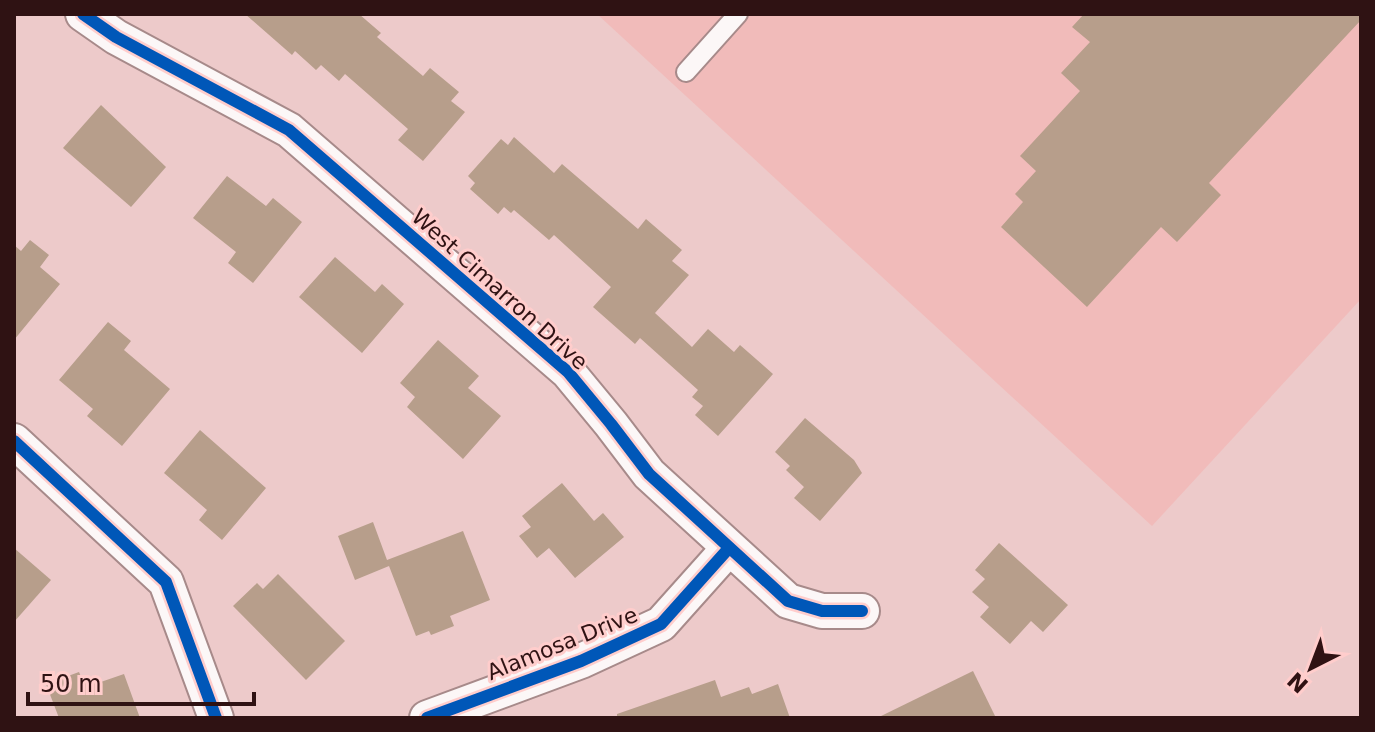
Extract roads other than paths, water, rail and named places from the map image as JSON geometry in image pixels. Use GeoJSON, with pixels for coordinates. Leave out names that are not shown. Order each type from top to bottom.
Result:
{"type":"FeatureCollection","features":[{"type":"Feature","properties":{"kind":"street","name":"West Cimarron Drive"},"geometry":{"type":"LineString","coordinates":[[83,14],[116,37],[289,130],[568,372],[649,474],[788,601],[822,611],[862,611]]}},
{"type":"Feature","properties":{"kind":"street"},"geometry":{"type":"LineString","coordinates":[[14,441],[166,582],[216,718]]}},
{"type":"Feature","properties":{"kind":"street","name":"Alamosa Drive"},"geometry":{"type":"LineString","coordinates":[[427,718],[581,661],[661,624],[729,548]]}},
{"type":"Feature","properties":{"kind":"lane"},"geometry":{"type":"LineString","coordinates":[[686,72],[738,14]]}}]}
